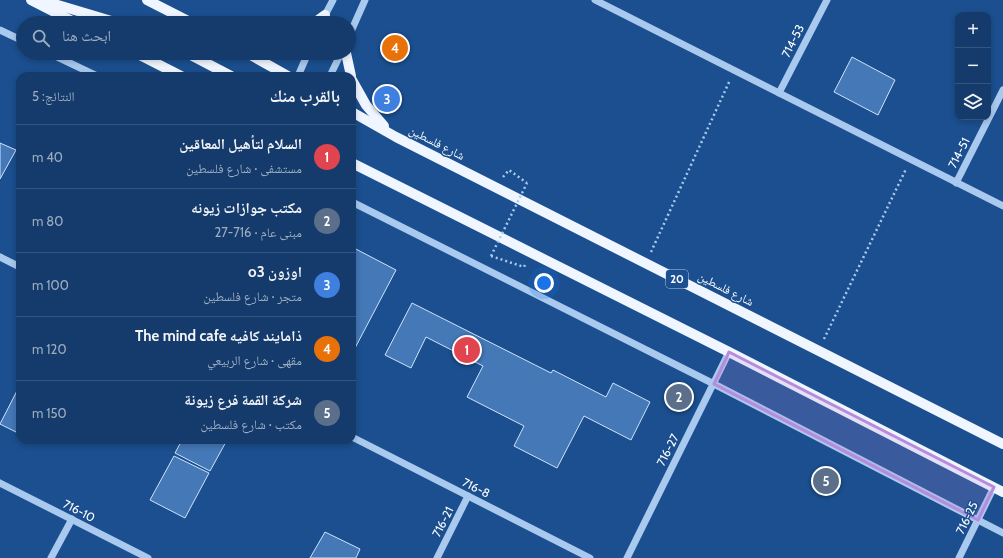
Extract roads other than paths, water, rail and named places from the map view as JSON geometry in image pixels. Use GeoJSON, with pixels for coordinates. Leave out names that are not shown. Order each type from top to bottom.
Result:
{"type":"FeatureCollection","features":[{"type":"Feature","properties":{"kind":"main road"},"geometry":{"type":"LineString","coordinates":[[31,0],[62,16]]}},
{"type":"Feature","properties":{"kind":"main road"},"geometry":{"type":"LineString","coordinates":[[41,0],[93,16]]}},
{"type":"Feature","properties":{"kind":"main road"},"geometry":{"type":"LineString","coordinates":[[147,0],[178,16]]}},
{"type":"Feature","properties":{"kind":"main road"},"geometry":{"type":"LineString","coordinates":[[150,60],[173,72]]}},
{"type":"Feature","properties":{"kind":"main road"},"geometry":{"type":"LineString","coordinates":[[200,60],[223,72]]}},
{"type":"Feature","properties":{"kind":"main road"},"geometry":{"type":"LineString","coordinates":[[260,60],[281,72]]}},
{"type":"Feature","properties":{"kind":"main road"},"geometry":{"type":"LineString","coordinates":[[348,60],[350,72]]}},
{"type":"Feature","properties":{"kind":"main road"},"geometry":{"type":"LineString","coordinates":[[356,87],[373,115],[396,137]]}},
{"type":"Feature","properties":{"kind":"main road","name":"شارع فلسطين"},"geometry":{"type":"LineString","coordinates":[[356,114],[396,137],[1003,444]]}},
{"type":"Feature","properties":{"kind":"main road"},"geometry":{"type":"LineString","coordinates":[[356,165],[729,352],[998,490]]}},
{"type":"Feature","properties":{"kind":"street"},"geometry":{"type":"LineString","coordinates":[[325,16],[333,0]]}},
{"type":"Feature","properties":{"kind":"street"},"geometry":{"type":"LineString","coordinates":[[356,21],[366,0]]}},
{"type":"Feature","properties":{"kind":"street"},"geometry":{"type":"LineString","coordinates":[[595,0],[607,3],[735,71],[1003,206]]}},
{"type":"Feature","properties":{"kind":"street","name":"714-53"},"geometry":{"type":"LineString","coordinates":[[779,93],[827,0]]}},
{"type":"Feature","properties":{"kind":"street"},"geometry":{"type":"LineString","coordinates":[[0,30],[16,38]]}},
{"type":"Feature","properties":{"kind":"street"},"geometry":{"type":"LineString","coordinates":[[64,60],[89,72]]}},
{"type":"Feature","properties":{"kind":"street"},"geometry":{"type":"LineString","coordinates":[[300,72],[305,60]]}},
{"type":"Feature","properties":{"kind":"street"},"geometry":{"type":"LineString","coordinates":[[332,72],[338,60]]}},
{"type":"Feature","properties":{"kind":"street","name":"714-51"},"geometry":{"type":"LineString","coordinates":[[956,183],[1003,90]]}},
{"type":"Feature","properties":{"kind":"street"},"geometry":{"type":"LineString","coordinates":[[356,204],[714,384],[1003,533]]}},
{"type":"Feature","properties":{"kind":"street"},"geometry":{"type":"LineString","coordinates":[[0,257],[16,266]]}},
{"type":"Feature","properties":{"kind":"street","name":"716-27"},"geometry":{"type":"LineString","coordinates":[[627,558],[729,352]]}},
{"type":"Feature","properties":{"kind":"street","name":"716-8"},"geometry":{"type":"LineString","coordinates":[[356,439],[590,558]]}},
{"type":"Feature","properties":{"kind":"street","name":"716-10"},"geometry":{"type":"LineString","coordinates":[[0,483],[148,558]]}},
{"type":"Feature","properties":{"kind":"street","name":"716-25"},"geometry":{"type":"LineString","coordinates":[[959,558],[978,520],[998,490]]}},
{"type":"Feature","properties":{"kind":"street","name":"716-21"},"geometry":{"type":"LineString","coordinates":[[437,558],[468,496]]}},
{"type":"Feature","properties":{"kind":"street"},"geometry":{"type":"LineString","coordinates":[[51,558],[72,519]]}},
{"type":"Feature","properties":{"kind":"place","name":"ذامايند كافيه The mind cafe"},"geometry":{"type":"Point","coordinates":[395,48]}},
{"type":"Feature","properties":{"kind":"place","name":"اوزون o3"},"geometry":{"type":"Point","coordinates":[387,99]}},
{"type":"Feature","properties":{"kind":"place","name":"السلام لتأهيل المعاقين"},"geometry":{"type":"Point","coordinates":[467,350]}},
{"type":"Feature","properties":{"kind":"place","name":"مكتب جوازات زيونه"},"geometry":{"type":"Point","coordinates":[679,397]}},
{"type":"Feature","properties":{"kind":"place","name":"شركة القمة فرع زيونة"},"geometry":{"type":"Point","coordinates":[826,481]}}]}
